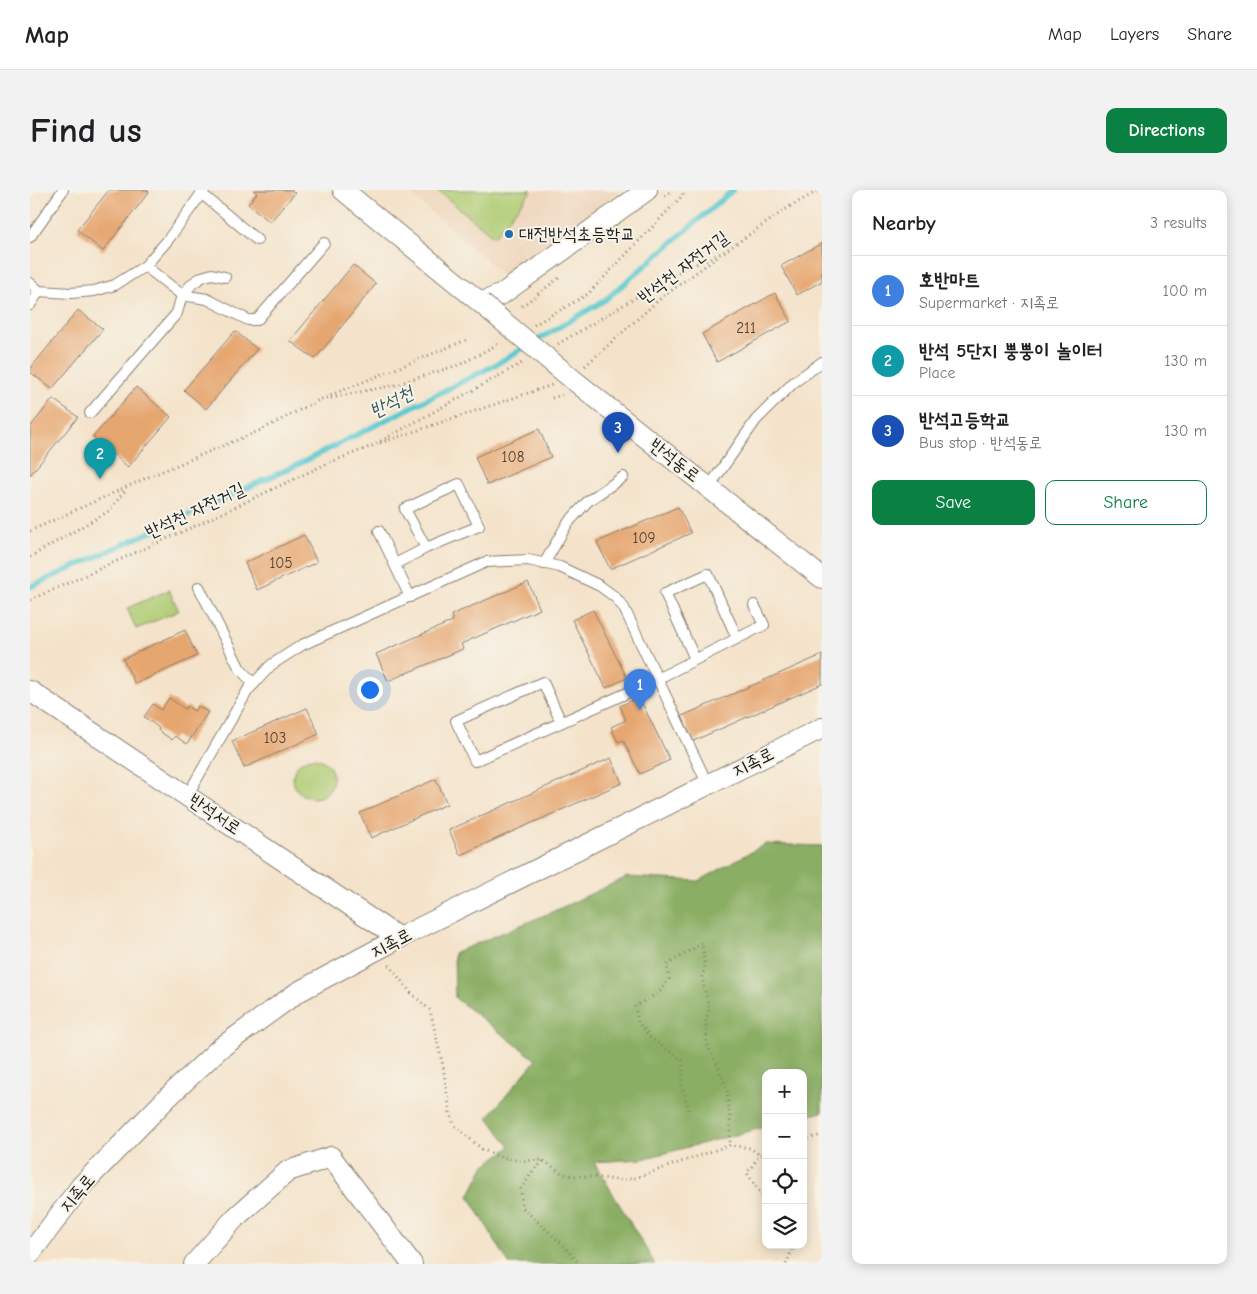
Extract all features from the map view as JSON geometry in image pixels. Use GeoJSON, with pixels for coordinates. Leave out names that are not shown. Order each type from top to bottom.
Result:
{"type":"FeatureCollection","features":[{"type":"Feature","properties":{"kind":"street","name":"반석동로"},"geometry":{"type":"LineString","coordinates":[[343,190],[481,303],[567,386],[709,486],[822,578]]}},
{"type":"Feature","properties":{"kind":"street"},"geometry":{"type":"LineString","coordinates":[[481,303],[502,294],[647,190]]}},
{"type":"Feature","properties":{"kind":"street","name":"반석서로"},"geometry":{"type":"LineString","coordinates":[[30,691],[399,938]]}},
{"type":"Feature","properties":{"kind":"street","name":"지족로"},"geometry":{"type":"LineString","coordinates":[[30,1254],[80,1186],[166,1099],[218,1049],[298,992],[377,949],[822,728]]}},
{"type":"Feature","properties":{"kind":"street"},"geometry":{"type":"LineString","coordinates":[[194,1264],[236,1217],[288,1172],[331,1157],[409,1263]]}},
{"type":"Feature","properties":{"kind":"lane"},"geometry":{"type":"LineString","coordinates":[[30,237],[63,190]]}},
{"type":"Feature","properties":{"kind":"lane"},"geometry":{"type":"LineString","coordinates":[[30,283],[38,291],[71,293],[94,291],[115,285],[145,266],[167,241],[203,192],[257,240]]}},
{"type":"Feature","properties":{"kind":"lane"},"geometry":{"type":"LineString","coordinates":[[145,266],[182,295],[207,299],[248,320],[257,320],[324,243]]}},
{"type":"Feature","properties":{"kind":"lane"},"geometry":{"type":"LineString","coordinates":[[90,413],[177,313],[182,295],[193,283],[202,277],[212,274],[225,277]]}},
{"type":"Feature","properties":{"kind":"lane"},"geometry":{"type":"LineString","coordinates":[[30,305],[38,291]]}},
{"type":"Feature","properties":{"kind":"lane"},"geometry":{"type":"LineString","coordinates":[[709,486],[756,420],[793,382],[822,362]]}},
{"type":"Feature","properties":{"kind":"lane"},"geometry":{"type":"LineString","coordinates":[[544,564],[567,524],[583,506],[623,477]]}},
{"type":"Feature","properties":{"kind":"lane"},"geometry":{"type":"LineString","coordinates":[[395,564],[426,548],[479,526],[459,484],[405,509],[426,548]]}},
{"type":"Feature","properties":{"kind":"lane"},"geometry":{"type":"LineString","coordinates":[[379,531],[410,597]]}},
{"type":"Feature","properties":{"kind":"lane"},"geometry":{"type":"LineString","coordinates":[[186,796],[248,690],[271,665],[302,645],[486,562],[528,560],[560,567],[600,586],[615,597],[624,608],[708,785]]}},
{"type":"Feature","properties":{"kind":"lane"},"geometry":{"type":"LineString","coordinates":[[696,659],[665,593],[708,574],[737,638]]}},
{"type":"Feature","properties":{"kind":"lane"},"geometry":{"type":"LineString","coordinates":[[199,587],[240,669],[254,684]]}},
{"type":"Feature","properties":{"kind":"lane"},"geometry":{"type":"LineString","coordinates":[[561,722],[543,682],[456,721],[475,761],[561,722],[657,678],[764,625],[754,605]]}},
{"type":"Feature","properties":{"kind":"path","name":"반석천 자전거길"},"geometry":{"type":"LineString","coordinates":[[30,600],[197,525],[326,464],[372,446],[567,386],[661,298],[734,244],[820,190]]}},
{"type":"Feature","properties":{"kind":"path"},"geometry":{"type":"LineString","coordinates":[[30,531],[127,486],[261,430],[319,400],[466,340]]}},
{"type":"Feature","properties":{"kind":"path"},"geometry":{"type":"LineString","coordinates":[[552,398],[567,386]]}},
{"type":"Feature","properties":{"kind":"path"},"geometry":{"type":"LineString","coordinates":[[30,557],[109,511],[127,486]]}},
{"type":"Feature","properties":{"kind":"path"},"geometry":{"type":"LineString","coordinates":[[688,1110],[682,1085],[683,1061],[652,1040],[638,1022],[635,1006],[659,993],[670,978],[667,964],[702,943],[705,966],[702,978],[709,1008],[706,1021],[707,1044],[727,1089],[730,1145]]}},
{"type":"Feature","properties":{"kind":"path"},"geometry":{"type":"LineString","coordinates":[[377,949],[412,993],[430,1010],[454,1125],[482,1149],[497,1156],[521,1161],[544,1160],[562,1174],[616,1180],[632,1179],[730,1145],[750,1148],[760,1155],[747,1173],[762,1196]]}},
{"type":"Feature","properties":{"kind":"path"},"geometry":{"type":"LineString","coordinates":[[807,1139],[822,1135]]}},
{"type":"Feature","properties":{"kind":"path"},"geometry":{"type":"LineString","coordinates":[[544,1160],[521,1189],[522,1207],[564,1246],[579,1264]]}},
{"type":"Feature","properties":{"kind":"path"},"geometry":{"type":"LineString","coordinates":[[786,1264],[791,1249]]}},
{"type":"Feature","properties":{"kind":"shaded area","name":"대전반석초등학교"},"geometry":{"type":"Polygon","coordinates":[[[406,190],[620,190],[505,277],[406,190]]]}},
{"type":"Feature","properties":{"kind":"green space"},"geometry":{"type":"Polygon","coordinates":[[[437,190],[532,190],[494,237],[437,190]]]}},
{"type":"Feature","properties":{"kind":"green space"},"geometry":{"type":"Polygon","coordinates":[[[169,590],[179,611],[136,629],[127,608],[169,590]]]}},
{"type":"Feature","properties":{"kind":"green space"},"geometry":{"type":"Polygon","coordinates":[[[313,758],[324,761],[330,767],[333,778],[330,789],[324,795],[313,798],[302,795],[296,789],[293,778],[296,767],[302,761],[313,758]]]}},
{"type":"Feature","properties":{"kind":"green space"},"geometry":{"type":"Polygon","coordinates":[[[765,844],[822,846],[822,1112],[807,1116],[807,1069],[762,1069],[762,1128],[642,1159],[594,1162],[655,1264],[509,1264],[469,1196],[485,1165],[510,1147],[488,1117],[536,1060],[455,998],[454,953],[552,912],[627,877],[699,881],[765,844]]]}},
{"type":"Feature","properties":{"kind":"building"},"geometry":{"type":"Polygon","coordinates":[[[109,190],[147,190],[149,192],[103,251],[77,230],[109,190]]]}},
{"type":"Feature","properties":{"kind":"building"},"geometry":{"type":"Polygon","coordinates":[[[253,190],[291,190],[295,193],[270,222],[248,204],[257,193],[253,190]]]}},
{"type":"Feature","properties":{"kind":"building"},"geometry":{"type":"Polygon","coordinates":[[[822,243],[822,281],[797,295],[781,266],[822,243]]]}},
{"type":"Feature","properties":{"kind":"building"},"geometry":{"type":"Polygon","coordinates":[[[353,265],[376,284],[315,359],[290,341],[353,265]]]}},
{"type":"Feature","properties":{"kind":"building"},"geometry":{"type":"Polygon","coordinates":[[[775,293],[791,321],[717,362],[702,334],[775,293]]]}},
{"type":"Feature","properties":{"kind":"building"},"geometry":{"type":"Polygon","coordinates":[[[78,310],[103,329],[52,389],[30,372],[30,369],[78,310]]]}},
{"type":"Feature","properties":{"kind":"building"},"geometry":{"type":"Polygon","coordinates":[[[235,331],[257,349],[206,409],[184,390],[235,331]]]}},
{"type":"Feature","properties":{"kind":"building"},"geometry":{"type":"Polygon","coordinates":[[[136,387],[171,417],[128,467],[93,437],[136,387]]]}},
{"type":"Feature","properties":{"kind":"building"},"geometry":{"type":"Polygon","coordinates":[[[53,399],[78,417],[30,475],[30,427],[53,399]]]}},
{"type":"Feature","properties":{"kind":"building"},"geometry":{"type":"Polygon","coordinates":[[[539,429],[551,457],[487,485],[475,457],[539,429]]]}},
{"type":"Feature","properties":{"kind":"building"},"geometry":{"type":"Polygon","coordinates":[[[678,507],[691,533],[610,569],[597,542],[678,507]]]}},
{"type":"Feature","properties":{"kind":"building"},"geometry":{"type":"Polygon","coordinates":[[[304,535],[317,562],[257,590],[245,563],[304,535]]]}},
{"type":"Feature","properties":{"kind":"building"},"geometry":{"type":"Polygon","coordinates":[[[528,582],[540,609],[461,644],[463,649],[388,681],[376,654],[453,621],[451,615],[528,582]]]}},
{"type":"Feature","properties":{"kind":"building"},"geometry":{"type":"Polygon","coordinates":[[[593,610],[627,678],[606,688],[572,620],[593,610]]]}},
{"type":"Feature","properties":{"kind":"building"},"geometry":{"type":"Polygon","coordinates":[[[185,630],[197,656],[135,684],[123,659],[185,630]]]}},
{"type":"Feature","properties":{"kind":"building"},"geometry":{"type":"Polygon","coordinates":[[[822,655],[822,684],[693,741],[682,716],[822,655]]]}},
{"type":"Feature","properties":{"kind":"building"},"geometry":{"type":"Polygon","coordinates":[[[639,697],[670,760],[640,774],[623,740],[618,742],[611,727],[626,720],[620,706],[639,697]]]}},
{"type":"Feature","properties":{"kind":"building"},"geometry":{"type":"Polygon","coordinates":[[[169,698],[185,709],[187,706],[194,711],[198,706],[208,712],[187,744],[175,736],[172,740],[144,717],[153,704],[161,710],[169,698]]]}},
{"type":"Feature","properties":{"kind":"building"},"geometry":{"type":"Polygon","coordinates":[[[307,708],[319,734],[244,768],[232,741],[307,708]]]}},
{"type":"Feature","properties":{"kind":"building"},"geometry":{"type":"Polygon","coordinates":[[[611,758],[622,783],[460,855],[449,830],[611,758]]]}},
{"type":"Feature","properties":{"kind":"building"},"geometry":{"type":"Polygon","coordinates":[[[436,779],[447,804],[371,838],[360,813],[436,779]]]}},
{"type":"Feature","properties":{"kind":"waterway","name":"반석천"},"geometry":{"type":"LineString","coordinates":[[30,587],[299,464],[495,365],[605,300],[733,190]]}},
{"type":"Feature","properties":{"kind":"place","name":"대전반석초등학교"},"geometry":{"type":"Point","coordinates":[509,234]}},
{"type":"Feature","properties":{"kind":"place","name":"반석고등학교"},"geometry":{"type":"Point","coordinates":[618,453]}},
{"type":"Feature","properties":{"kind":"place","name":"반석 5단지 뿡뿡이 놀이터"},"geometry":{"type":"Point","coordinates":[100,479]}},
{"type":"Feature","properties":{"kind":"place","name":"호반마트"},"geometry":{"type":"Point","coordinates":[640,710]}}]}
